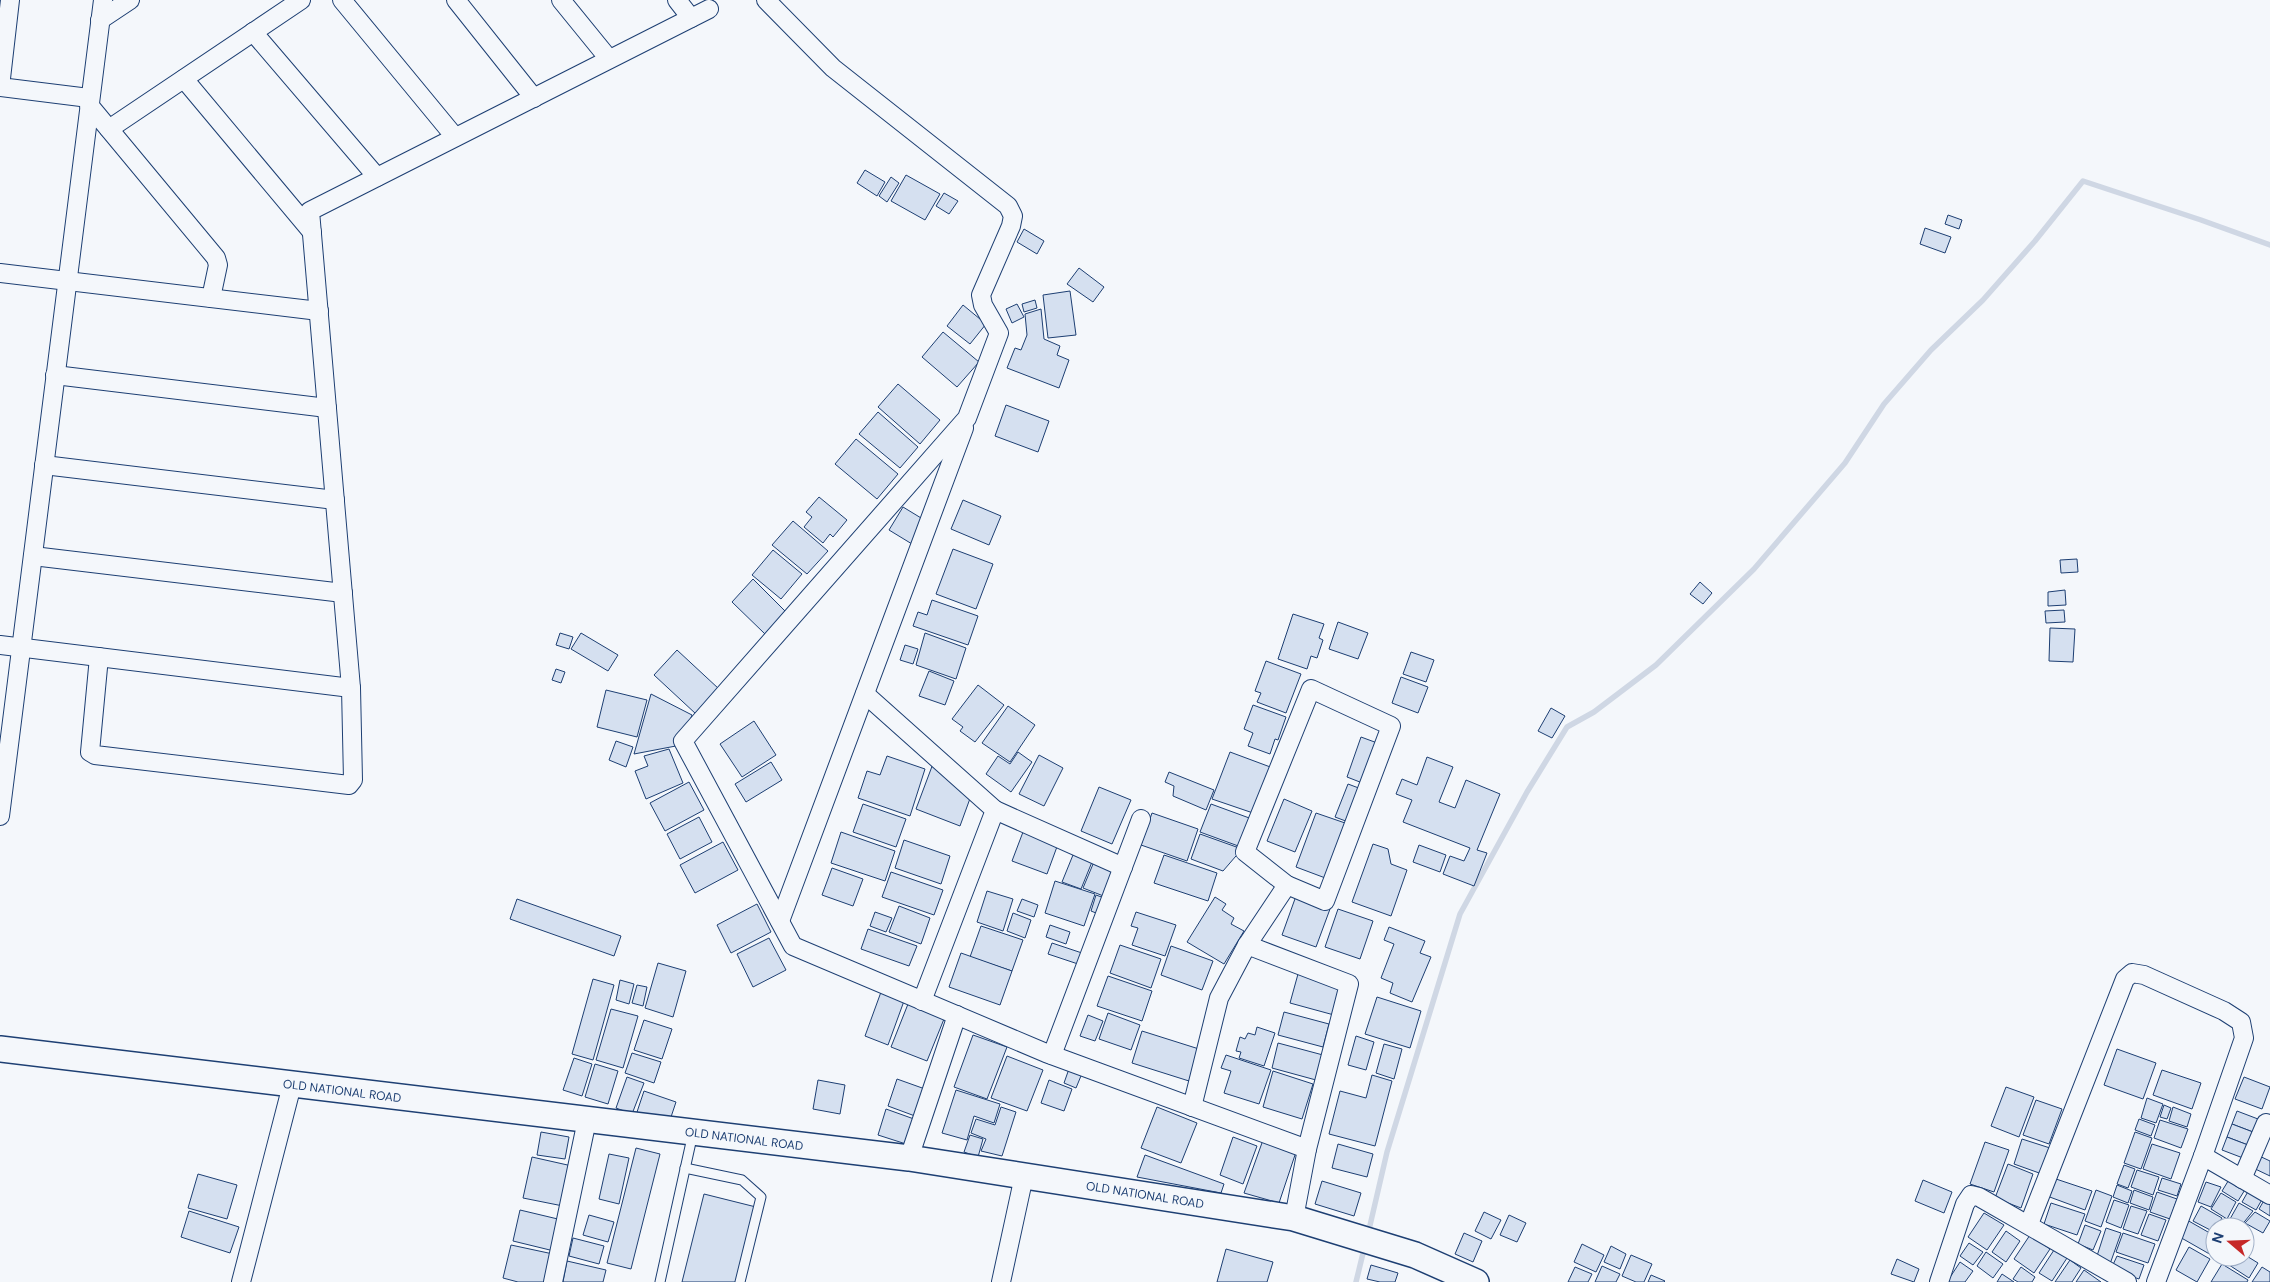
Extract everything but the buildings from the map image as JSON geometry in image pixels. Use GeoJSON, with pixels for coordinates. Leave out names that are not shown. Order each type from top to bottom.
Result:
{"type":"FeatureCollection","features":[{"type":"Feature","properties":{"kind":"main road","name":"OLD NATIONAL ROAD"},"geometry":{"type":"LineString","coordinates":[[0,1048],[83,1057],[292,1085],[909,1158],[1294,1218],[1415,1255],[1476,1282]]}},
{"type":"Feature","properties":{"kind":"street"},"geometry":{"type":"LineString","coordinates":[[10,0],[0,87],[89,101],[109,129],[216,258],[218,265],[211,298]]}},
{"type":"Feature","properties":{"kind":"street"},"geometry":{"type":"LineString","coordinates":[[0,816],[102,0]]}},
{"type":"Feature","properties":{"kind":"street"},"geometry":{"type":"LineString","coordinates":[[100,20],[130,0]]}},
{"type":"Feature","properties":{"kind":"street"},"geometry":{"type":"LineString","coordinates":[[109,129],[301,0]]}},
{"type":"Feature","properties":{"kind":"street"},"geometry":{"type":"LineString","coordinates":[[342,0],[455,138]]}},
{"type":"Feature","properties":{"kind":"street"},"geometry":{"type":"LineString","coordinates":[[456,0],[534,98]]}},
{"type":"Feature","properties":{"kind":"street"},"geometry":{"type":"LineString","coordinates":[[561,0],[610,59]]}},
{"type":"Feature","properties":{"kind":"street"},"geometry":{"type":"LineString","coordinates":[[677,0],[691,18]]}},
{"type":"Feature","properties":{"kind":"street"},"geometry":{"type":"LineString","coordinates":[[766,0],[833,68],[1008,206],[1013,216],[1011,226],[984,284],[981,295],[983,305],[999,334],[780,921]]}},
{"type":"Feature","properties":{"kind":"street"},"geometry":{"type":"LineString","coordinates":[[99,657],[90,752],[105,756],[349,785],[353,780],[351,688],[310,211],[709,8]]}},
{"type":"Feature","properties":{"kind":"street"},"geometry":{"type":"LineString","coordinates":[[253,32],[377,177]]}},
{"type":"Feature","properties":{"kind":"street"},"geometry":{"type":"LineString","coordinates":[[184,79],[312,232]]}},
{"type":"Feature","properties":{"kind":"street"},"geometry":{"type":"LineString","coordinates":[[0,273],[319,311]]}},
{"type":"Feature","properties":{"kind":"street"},"geometry":{"type":"LineString","coordinates":[[55,375],[327,408]]}},
{"type":"Feature","properties":{"kind":"street"},"geometry":{"type":"LineString","coordinates":[[967,418],[683,741],[793,946],[1052,1055],[1307,1149]]}},
{"type":"Feature","properties":{"kind":"street"},"geometry":{"type":"LineString","coordinates":[[44,465],[335,500]]}},
{"type":"Feature","properties":{"kind":"street"},"geometry":{"type":"LineString","coordinates":[[32,556],[343,593]]}},
{"type":"Feature","properties":{"kind":"street"},"geometry":{"type":"LineString","coordinates":[[0,645],[351,688]]}},
{"type":"Feature","properties":{"kind":"street"},"geometry":{"type":"LineString","coordinates":[[1311,689],[1392,726],[1325,900],[1286,885],[1245,852],[1311,689]]}},
{"type":"Feature","properties":{"kind":"street"},"geometry":{"type":"LineString","coordinates":[[865,694],[995,810],[1123,867]]}},
{"type":"Feature","properties":{"kind":"street"},"geometry":{"type":"LineString","coordinates":[[922,1000],[995,810]]}},
{"type":"Feature","properties":{"kind":"street"},"geometry":{"type":"LineString","coordinates":[[1052,1055],[1141,819]]}},
{"type":"Feature","properties":{"kind":"street"},"geometry":{"type":"LineString","coordinates":[[1192,1107],[1219,998],[1247,945],[1286,885]]}},
{"type":"Feature","properties":{"kind":"street"},"geometry":{"type":"LineString","coordinates":[[1247,945],[1349,984],[1307,1149],[1294,1218]]}},
{"type":"Feature","properties":{"kind":"street"},"geometry":{"type":"LineString","coordinates":[[2029,1224],[2125,979],[2132,973],[2144,975],[2215,1007],[2241,1022],[2244,1038],[2156,1282]]}},
{"type":"Feature","properties":{"kind":"street"},"geometry":{"type":"LineString","coordinates":[[909,1158],[957,1015]]}},
{"type":"Feature","properties":{"kind":"street"},"geometry":{"type":"LineString","coordinates":[[241,1282],[292,1085]]}},
{"type":"Feature","properties":{"kind":"street"},"geometry":{"type":"LineString","coordinates":[[553,1282],[587,1120]]}},
{"type":"Feature","properties":{"kind":"street"},"geometry":{"type":"LineString","coordinates":[[2242,1178],[2266,1123]]}},
{"type":"Feature","properties":{"kind":"street"},"geometry":{"type":"LineString","coordinates":[[2203,1156],[2270,1195]]}},
{"type":"Feature","properties":{"kind":"street"},"geometry":{"type":"LineString","coordinates":[[1001,1282],[1024,1176]]}},
{"type":"Feature","properties":{"kind":"street"},"geometry":{"type":"LineString","coordinates":[[1939,1282],[1965,1204],[1971,1195],[1979,1197],[2029,1224],[2127,1282]]}},
{"type":"Feature","properties":{"kind":"lane"},"geometry":{"type":"LineString","coordinates":[[660,1282],[693,1133]]}},
{"type":"Feature","properties":{"kind":"lane"},"geometry":{"type":"LineString","coordinates":[[685,1168],[742,1180],[761,1197],[740,1282]]}},
{"type":"Feature","properties":{"kind":"waterway"},"geometry":{"type":"LineString","coordinates":[[1368,1234],[1387,1152],[1460,914],[1527,792],[1567,727],[1594,712],[1656,665],[1754,569],[1845,463],[1884,404],[1931,350],[1983,300],[2035,241],[2083,181],[2270,245]]}},
{"type":"Feature","properties":{"kind":"waterway"},"geometry":{"type":"LineString","coordinates":[[1356,1282],[1365,1245]]}}]}
